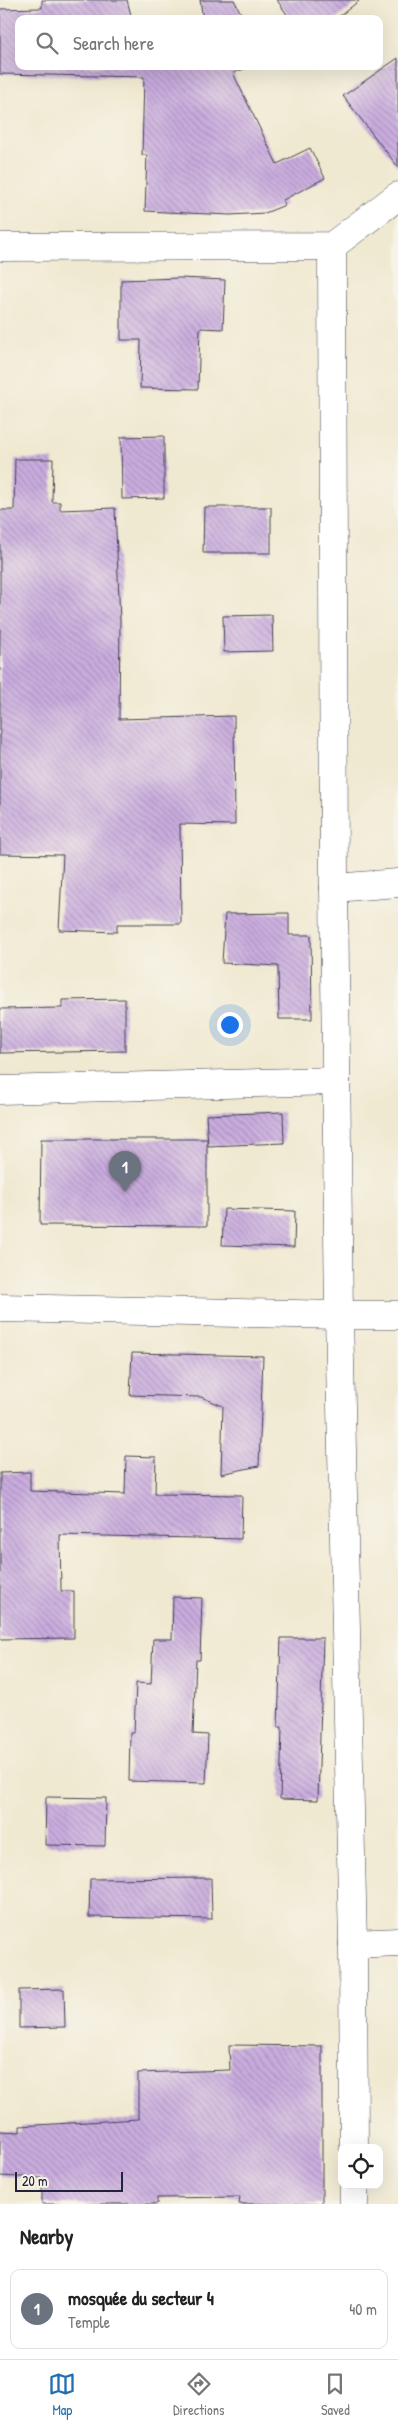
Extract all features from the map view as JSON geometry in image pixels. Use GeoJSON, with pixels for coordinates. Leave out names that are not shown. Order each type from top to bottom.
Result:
{"type":"FeatureCollection","features":[{"type":"Feature","properties":{"kind":"street"},"geometry":{"type":"LineString","coordinates":[[0,247],[332,246],[398,196]]}},
{"type":"Feature","properties":{"kind":"street"},"geometry":{"type":"LineString","coordinates":[[332,246],[336,1082],[339,1315],[353,1944],[354,2144]]}},
{"type":"Feature","properties":{"kind":"street"},"geometry":{"type":"LineString","coordinates":[[334,888],[398,883]]}},
{"type":"Feature","properties":{"kind":"street"},"geometry":{"type":"LineString","coordinates":[[0,1090],[336,1082]]}},
{"type":"Feature","properties":{"kind":"street"},"geometry":{"type":"LineString","coordinates":[[0,1308],[398,1315]]}},
{"type":"Feature","properties":{"kind":"street"},"geometry":{"type":"LineString","coordinates":[[353,1944],[398,1942]]}},
{"type":"Feature","properties":{"kind":"street"},"geometry":{"type":"LineString","coordinates":[[354,2189],[354,2204]]}},
{"type":"Feature","properties":{"kind":"building"},"geometry":{"type":"Polygon","coordinates":[[[42,0],[127,0],[131,15],[15,15],[15,70],[241,70],[233,73],[277,164],[310,148],[325,178],[283,200],[285,205],[265,213],[230,215],[145,211],[147,155],[142,155],[144,77],[0,74],[0,9],[42,8],[42,0]]]}},
{"type":"Feature","properties":{"kind":"building"},"geometry":{"type":"Polygon","coordinates":[[[200,0],[234,0],[242,15],[202,15],[200,0]]]}},
{"type":"Feature","properties":{"kind":"building"},"geometry":{"type":"Polygon","coordinates":[[[277,0],[360,0],[341,15],[287,15],[277,0]]]}},
{"type":"Feature","properties":{"kind":"building"},"geometry":{"type":"Polygon","coordinates":[[[398,58],[398,167],[343,96],[398,58]]]}},
{"type":"Feature","properties":{"kind":"building"},"geometry":{"type":"Polygon","coordinates":[[[180,278],[225,280],[223,329],[200,328],[198,389],[140,388],[141,340],[121,340],[121,280],[180,278]]]}},
{"type":"Feature","properties":{"kind":"building"},"geometry":{"type":"Polygon","coordinates":[[[164,436],[164,498],[122,499],[121,437],[164,436]]]}},
{"type":"Feature","properties":{"kind":"building"},"geometry":{"type":"Polygon","coordinates":[[[15,459],[53,459],[52,502],[60,502],[60,510],[115,508],[120,620],[119,719],[234,716],[235,825],[180,824],[181,924],[117,924],[117,932],[59,930],[63,855],[0,854],[0,510],[14,510],[15,459]]]}},
{"type":"Feature","properties":{"kind":"building"},"geometry":{"type":"Polygon","coordinates":[[[204,507],[271,507],[271,553],[203,553],[204,507]]]}},
{"type":"Feature","properties":{"kind":"building"},"geometry":{"type":"Polygon","coordinates":[[[272,615],[273,651],[224,652],[223,616],[272,615]]]}},
{"type":"Feature","properties":{"kind":"building"},"geometry":{"type":"Polygon","coordinates":[[[289,913],[289,935],[311,935],[312,1019],[279,1019],[278,966],[222,963],[225,914],[289,913]]]}},
{"type":"Feature","properties":{"kind":"building"},"geometry":{"type":"Polygon","coordinates":[[[125,999],[125,1051],[0,1053],[0,1009],[62,1008],[62,1000],[125,999]]]}},
{"type":"Feature","properties":{"kind":"building"},"geometry":{"type":"Polygon","coordinates":[[[283,1112],[284,1143],[208,1146],[206,1115],[283,1112]]]}},
{"type":"Feature","properties":{"kind":"building"},"geometry":{"type":"Polygon","coordinates":[[[41,1139],[207,1139],[207,1226],[40,1225],[41,1139]]]}},
{"type":"Feature","properties":{"kind":"building"},"geometry":{"type":"Polygon","coordinates":[[[224,1209],[295,1211],[294,1247],[222,1245],[224,1209]]]}},
{"type":"Feature","properties":{"kind":"building"},"geometry":{"type":"Polygon","coordinates":[[[132,1353],[263,1356],[259,1466],[221,1474],[223,1406],[201,1397],[130,1395],[132,1353]]]}},
{"type":"Feature","properties":{"kind":"building"},"geometry":{"type":"Polygon","coordinates":[[[126,1456],[156,1457],[155,1494],[242,1495],[241,1539],[60,1535],[61,1591],[74,1591],[74,1638],[0,1639],[0,1473],[30,1472],[30,1491],[125,1494],[126,1456]]]}},
{"type":"Feature","properties":{"kind":"building"},"geometry":{"type":"Polygon","coordinates":[[[173,1597],[202,1598],[200,1660],[196,1660],[193,1734],[208,1735],[206,1783],[129,1781],[130,1733],[134,1733],[136,1683],[151,1684],[153,1639],[172,1639],[173,1597]]]}},
{"type":"Feature","properties":{"kind":"building"},"geometry":{"type":"Polygon","coordinates":[[[281,1638],[323,1638],[318,1800],[280,1799],[282,1727],[278,1727],[281,1638]]]}},
{"type":"Feature","properties":{"kind":"building"},"geometry":{"type":"Polygon","coordinates":[[[46,1797],[106,1798],[105,1846],[45,1845],[46,1797]]]}},
{"type":"Feature","properties":{"kind":"building"},"geometry":{"type":"Polygon","coordinates":[[[211,1878],[212,1919],[89,1917],[90,1879],[211,1878]]]}},
{"type":"Feature","properties":{"kind":"building"},"geometry":{"type":"Polygon","coordinates":[[[64,1989],[65,2027],[19,2028],[19,1990],[64,1989]]]}},
{"type":"Feature","properties":{"kind":"building"},"geometry":{"type":"Polygon","coordinates":[[[229,2045],[322,2046],[322,2204],[239,2204],[240,2197],[157,2198],[157,2204],[42,2204],[42,2178],[0,2176],[0,2131],[20,2132],[20,2126],[138,2119],[138,2073],[230,2070],[229,2045]]]}},
{"type":"Feature","properties":{"kind":"place","name":"mosquée du secteur 4"},"geometry":{"type":"Point","coordinates":[125,1192]}}]}
